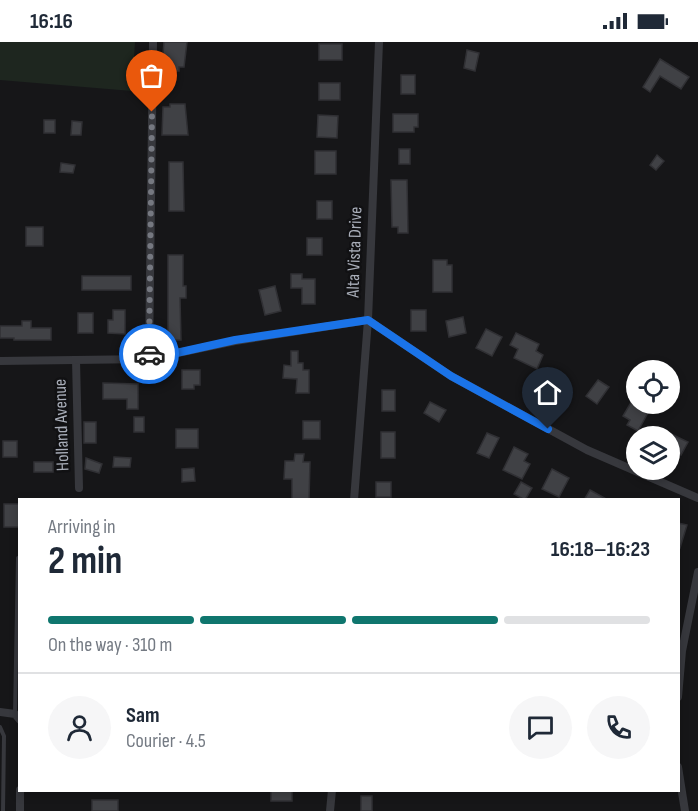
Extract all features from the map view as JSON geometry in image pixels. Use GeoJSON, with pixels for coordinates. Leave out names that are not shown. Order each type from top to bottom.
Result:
{"type":"FeatureCollection","features":[{"type":"Feature","properties":{"kind":"street"},"geometry":{"type":"LineString","coordinates":[[149,359],[153,42]]}},
{"type":"Feature","properties":{"kind":"street","name":"Alta Vista Drive"},"geometry":{"type":"LineString","coordinates":[[354,498],[368,320],[379,42]]}},
{"type":"Feature","properties":{"kind":"street"},"geometry":{"type":"LineString","coordinates":[[0,361],[149,359],[235,340],[368,320],[451,376],[587,450],[698,498]]}},
{"type":"Feature","properties":{"kind":"street","name":"Holland Avenue"},"geometry":{"type":"LineString","coordinates":[[76,360],[79,488]]}},
{"type":"Feature","properties":{"kind":"street"},"geometry":{"type":"LineString","coordinates":[[680,674],[682,651],[698,572]]}},
{"type":"Feature","properties":{"kind":"street"},"geometry":{"type":"LineString","coordinates":[[0,712],[17,717]]}},
{"type":"Feature","properties":{"kind":"street"},"geometry":{"type":"LineString","coordinates":[[680,780],[685,811]]}},
{"type":"Feature","properties":{"kind":"street"},"geometry":{"type":"LineString","coordinates":[[20,792],[20,811]]}},
{"type":"Feature","properties":{"kind":"street"},"geometry":{"type":"LineString","coordinates":[[330,811],[332,792]]}},
{"type":"Feature","properties":{"kind":"lane"},"geometry":{"type":"LineString","coordinates":[[17,717],[18,558]]}},
{"type":"Feature","properties":{"kind":"lane"},"geometry":{"type":"LineString","coordinates":[[0,728],[4,731],[3,811]]}},
{"type":"Feature","properties":{"kind":"shaded area"},"geometry":{"type":"Polygon","coordinates":[[[0,42],[135,42],[132,91],[0,80],[0,42]]]}},
{"type":"Feature","properties":{"kind":"building"},"geometry":{"type":"Polygon","coordinates":[[[164,42],[187,42],[184,67],[179,67],[179,71],[168,71],[168,66],[162,66],[164,42]]]}},
{"type":"Feature","properties":{"kind":"building"},"geometry":{"type":"Polygon","coordinates":[[[319,44],[342,44],[342,60],[319,60],[319,44]]]}},
{"type":"Feature","properties":{"kind":"building"},"geometry":{"type":"Polygon","coordinates":[[[467,50],[479,53],[475,71],[464,68],[467,50]]]}},
{"type":"Feature","properties":{"kind":"building"},"geometry":{"type":"Polygon","coordinates":[[[660,59],[689,77],[681,89],[660,76],[650,92],[643,87],[660,59]]]}},
{"type":"Feature","properties":{"kind":"building"},"geometry":{"type":"Polygon","coordinates":[[[401,75],[415,75],[415,94],[401,94],[401,75]]]}},
{"type":"Feature","properties":{"kind":"building"},"geometry":{"type":"Polygon","coordinates":[[[319,83],[340,83],[340,100],[319,100],[319,83]]]}},
{"type":"Feature","properties":{"kind":"building"},"geometry":{"type":"Polygon","coordinates":[[[170,104],[185,104],[188,135],[162,135],[163,107],[170,107],[170,104]]]}},
{"type":"Feature","properties":{"kind":"building"},"geometry":{"type":"Polygon","coordinates":[[[393,114],[418,114],[418,127],[414,127],[414,132],[393,132],[393,114]]]}},
{"type":"Feature","properties":{"kind":"building"},"geometry":{"type":"Polygon","coordinates":[[[318,115],[338,116],[337,138],[317,137],[318,115]]]}},
{"type":"Feature","properties":{"kind":"building"},"geometry":{"type":"Polygon","coordinates":[[[44,120],[55,120],[55,133],[44,133],[44,120]]]}},
{"type":"Feature","properties":{"kind":"building"},"geometry":{"type":"Polygon","coordinates":[[[72,121],[82,122],[81,135],[71,135],[72,121]]]}},
{"type":"Feature","properties":{"kind":"building"},"geometry":{"type":"Polygon","coordinates":[[[399,149],[410,149],[410,164],[399,164],[399,149]]]}},
{"type":"Feature","properties":{"kind":"building"},"geometry":{"type":"Polygon","coordinates":[[[315,151],[336,151],[336,174],[315,174],[315,151]]]}},
{"type":"Feature","properties":{"kind":"building"},"geometry":{"type":"Polygon","coordinates":[[[657,155],[664,161],[656,170],[650,165],[657,155]]]}},
{"type":"Feature","properties":{"kind":"building"},"geometry":{"type":"Polygon","coordinates":[[[169,162],[183,162],[184,211],[169,211],[169,162]]]}},
{"type":"Feature","properties":{"kind":"building"},"geometry":{"type":"Polygon","coordinates":[[[61,163],[75,165],[73,173],[60,172],[61,163]]]}},
{"type":"Feature","properties":{"kind":"building"},"geometry":{"type":"Polygon","coordinates":[[[391,180],[407,180],[408,233],[398,233],[398,227],[392,227],[391,180]]]}},
{"type":"Feature","properties":{"kind":"building"},"geometry":{"type":"Polygon","coordinates":[[[317,201],[332,201],[332,219],[317,219],[317,201]]]}},
{"type":"Feature","properties":{"kind":"building"},"geometry":{"type":"Polygon","coordinates":[[[26,227],[43,227],[43,246],[26,246],[26,227]]]}},
{"type":"Feature","properties":{"kind":"building"},"geometry":{"type":"Polygon","coordinates":[[[307,238],[322,238],[322,255],[307,255],[307,238]]]}},
{"type":"Feature","properties":{"kind":"building"},"geometry":{"type":"Polygon","coordinates":[[[168,255],[183,255],[183,286],[186,286],[186,298],[180,298],[181,340],[168,340],[168,255]]]}},
{"type":"Feature","properties":{"kind":"building"},"geometry":{"type":"Polygon","coordinates":[[[433,260],[447,260],[447,265],[452,265],[452,292],[433,292],[433,260]]]}},
{"type":"Feature","properties":{"kind":"building"},"geometry":{"type":"Polygon","coordinates":[[[291,274],[302,274],[302,279],[315,279],[315,304],[302,304],[302,288],[291,288],[291,274]]]}},
{"type":"Feature","properties":{"kind":"building"},"geometry":{"type":"Polygon","coordinates":[[[82,276],[131,276],[131,290],[82,290],[82,276]]]}},
{"type":"Feature","properties":{"kind":"building"},"geometry":{"type":"Polygon","coordinates":[[[275,286],[281,311],[265,315],[259,290],[275,286]]]}},
{"type":"Feature","properties":{"kind":"building"},"geometry":{"type":"Polygon","coordinates":[[[113,310],[125,310],[125,334],[108,333],[108,320],[113,320],[113,310]]]}},
{"type":"Feature","properties":{"kind":"building"},"geometry":{"type":"Polygon","coordinates":[[[411,310],[426,310],[426,331],[411,331],[411,310]]]}},
{"type":"Feature","properties":{"kind":"building"},"geometry":{"type":"Polygon","coordinates":[[[78,313],[93,313],[93,333],[78,333],[78,313]]]}},
{"type":"Feature","properties":{"kind":"building"},"geometry":{"type":"Polygon","coordinates":[[[463,317],[466,333],[449,337],[446,321],[463,317]]]}},
{"type":"Feature","properties":{"kind":"building"},"geometry":{"type":"Polygon","coordinates":[[[22,321],[31,321],[31,328],[51,328],[51,340],[0,338],[0,326],[22,326],[22,321]]]}},
{"type":"Feature","properties":{"kind":"building"},"geometry":{"type":"Polygon","coordinates":[[[486,329],[502,337],[492,356],[476,348],[486,329]]]}},
{"type":"Feature","properties":{"kind":"building"},"geometry":{"type":"Polygon","coordinates":[[[516,333],[539,344],[536,351],[543,355],[537,369],[514,358],[518,349],[510,345],[516,333]]]}},
{"type":"Feature","properties":{"kind":"building"},"geometry":{"type":"Polygon","coordinates":[[[291,351],[298,351],[298,363],[303,363],[303,370],[309,370],[309,393],[296,393],[297,379],[283,378],[284,365],[291,366],[291,351]]]}},
{"type":"Feature","properties":{"kind":"building"},"geometry":{"type":"Polygon","coordinates":[[[182,370],[200,370],[200,385],[194,385],[194,389],[182,389],[182,370]]]}},
{"type":"Feature","properties":{"kind":"building"},"geometry":{"type":"Polygon","coordinates":[[[598,380],[609,387],[597,404],[586,396],[598,380]]]}},
{"type":"Feature","properties":{"kind":"building"},"geometry":{"type":"Polygon","coordinates":[[[103,383],[138,384],[138,409],[127,409],[127,399],[103,399],[103,383]]]}},
{"type":"Feature","properties":{"kind":"building"},"geometry":{"type":"Polygon","coordinates":[[[382,390],[395,390],[395,411],[382,411],[382,390]]]}},
{"type":"Feature","properties":{"kind":"building"},"geometry":{"type":"Polygon","coordinates":[[[430,402],[446,410],[439,422],[424,413],[430,402]]]}},
{"type":"Feature","properties":{"kind":"building"},"geometry":{"type":"Polygon","coordinates":[[[626,411],[626,414],[647,414],[641,426],[627,425],[630,420],[623,416],[626,411]]]}},
{"type":"Feature","properties":{"kind":"building"},"geometry":{"type":"Polygon","coordinates":[[[134,417],[144,417],[144,432],[134,432],[134,417]]]}},
{"type":"Feature","properties":{"kind":"building"},"geometry":{"type":"Polygon","coordinates":[[[303,421],[320,421],[320,439],[303,439],[303,421]]]}},
{"type":"Feature","properties":{"kind":"building"},"geometry":{"type":"Polygon","coordinates":[[[84,422],[96,422],[96,443],[84,443],[84,422]]]}},
{"type":"Feature","properties":{"kind":"building"},"geometry":{"type":"Polygon","coordinates":[[[176,429],[198,429],[198,448],[176,448],[176,429]]]}},
{"type":"Feature","properties":{"kind":"building"},"geometry":{"type":"Polygon","coordinates":[[[381,432],[395,432],[395,458],[381,458],[381,432]]]}},
{"type":"Feature","properties":{"kind":"building"},"geometry":{"type":"Polygon","coordinates":[[[487,433],[499,438],[489,458],[477,453],[487,433]]]}},
{"type":"Feature","properties":{"kind":"building"},"geometry":{"type":"Polygon","coordinates":[[[680,438],[688,442],[680,455],[680,438]]]}},
{"type":"Feature","properties":{"kind":"building"},"geometry":{"type":"Polygon","coordinates":[[[3,441],[17,441],[17,457],[3,457],[3,441]]]}},
{"type":"Feature","properties":{"kind":"building"},"geometry":{"type":"Polygon","coordinates":[[[514,447],[528,454],[524,461],[530,464],[522,479],[503,470],[514,447]]]}},
{"type":"Feature","properties":{"kind":"building"},"geometry":{"type":"Polygon","coordinates":[[[295,454],[304,454],[303,462],[310,462],[309,498],[292,498],[292,479],[284,479],[285,461],[294,461],[295,454]]]}},
{"type":"Feature","properties":{"kind":"building"},"geometry":{"type":"Polygon","coordinates":[[[114,457],[131,458],[130,467],[113,467],[114,457]]]}},
{"type":"Feature","properties":{"kind":"building"},"geometry":{"type":"Polygon","coordinates":[[[86,458],[102,464],[99,473],[85,469],[86,458]]]}},
{"type":"Feature","properties":{"kind":"building"},"geometry":{"type":"Polygon","coordinates":[[[34,462],[53,462],[53,472],[34,472],[34,462]]]}},
{"type":"Feature","properties":{"kind":"building"},"geometry":{"type":"Polygon","coordinates":[[[194,468],[195,481],[182,482],[182,469],[194,468]]]}},
{"type":"Feature","properties":{"kind":"building"},"geometry":{"type":"Polygon","coordinates":[[[552,469],[569,478],[559,497],[542,489],[552,469]]]}},
{"type":"Feature","properties":{"kind":"building"},"geometry":{"type":"Polygon","coordinates":[[[376,482],[391,482],[391,497],[376,497],[376,482]]]}},
{"type":"Feature","properties":{"kind":"building"},"geometry":{"type":"Polygon","coordinates":[[[521,482],[532,488],[526,498],[514,494],[521,482]]]}},
{"type":"Feature","properties":{"kind":"building"},"geometry":{"type":"Polygon","coordinates":[[[590,490],[604,498],[585,498],[590,490]]]}},
{"type":"Feature","properties":{"kind":"building"},"geometry":{"type":"Polygon","coordinates":[[[4,504],[18,504],[18,527],[4,527],[4,504]]]}},
{"type":"Feature","properties":{"kind":"building"},"geometry":{"type":"Polygon","coordinates":[[[680,523],[687,525],[680,548],[680,523]]]}},
{"type":"Feature","properties":{"kind":"building"},"geometry":{"type":"Polygon","coordinates":[[[271,792],[292,792],[292,801],[271,801],[271,792]]]}},
{"type":"Feature","properties":{"kind":"building"},"geometry":{"type":"Polygon","coordinates":[[[361,796],[372,796],[372,811],[361,811],[361,796]]]}},
{"type":"Feature","properties":{"kind":"building"},"geometry":{"type":"Polygon","coordinates":[[[92,800],[118,800],[118,811],[92,811],[92,800]]]}},
{"type":"Feature","properties":{"kind":"way so far"},"geometry":{"type":"LineString","coordinates":[[149,354],[152,112]]}},
{"type":"Feature","properties":{"kind":"route"},"geometry":{"type":"LineString","coordinates":[[149,354],[149,359],[235,340],[368,320],[451,376],[548,429]]}}]}
